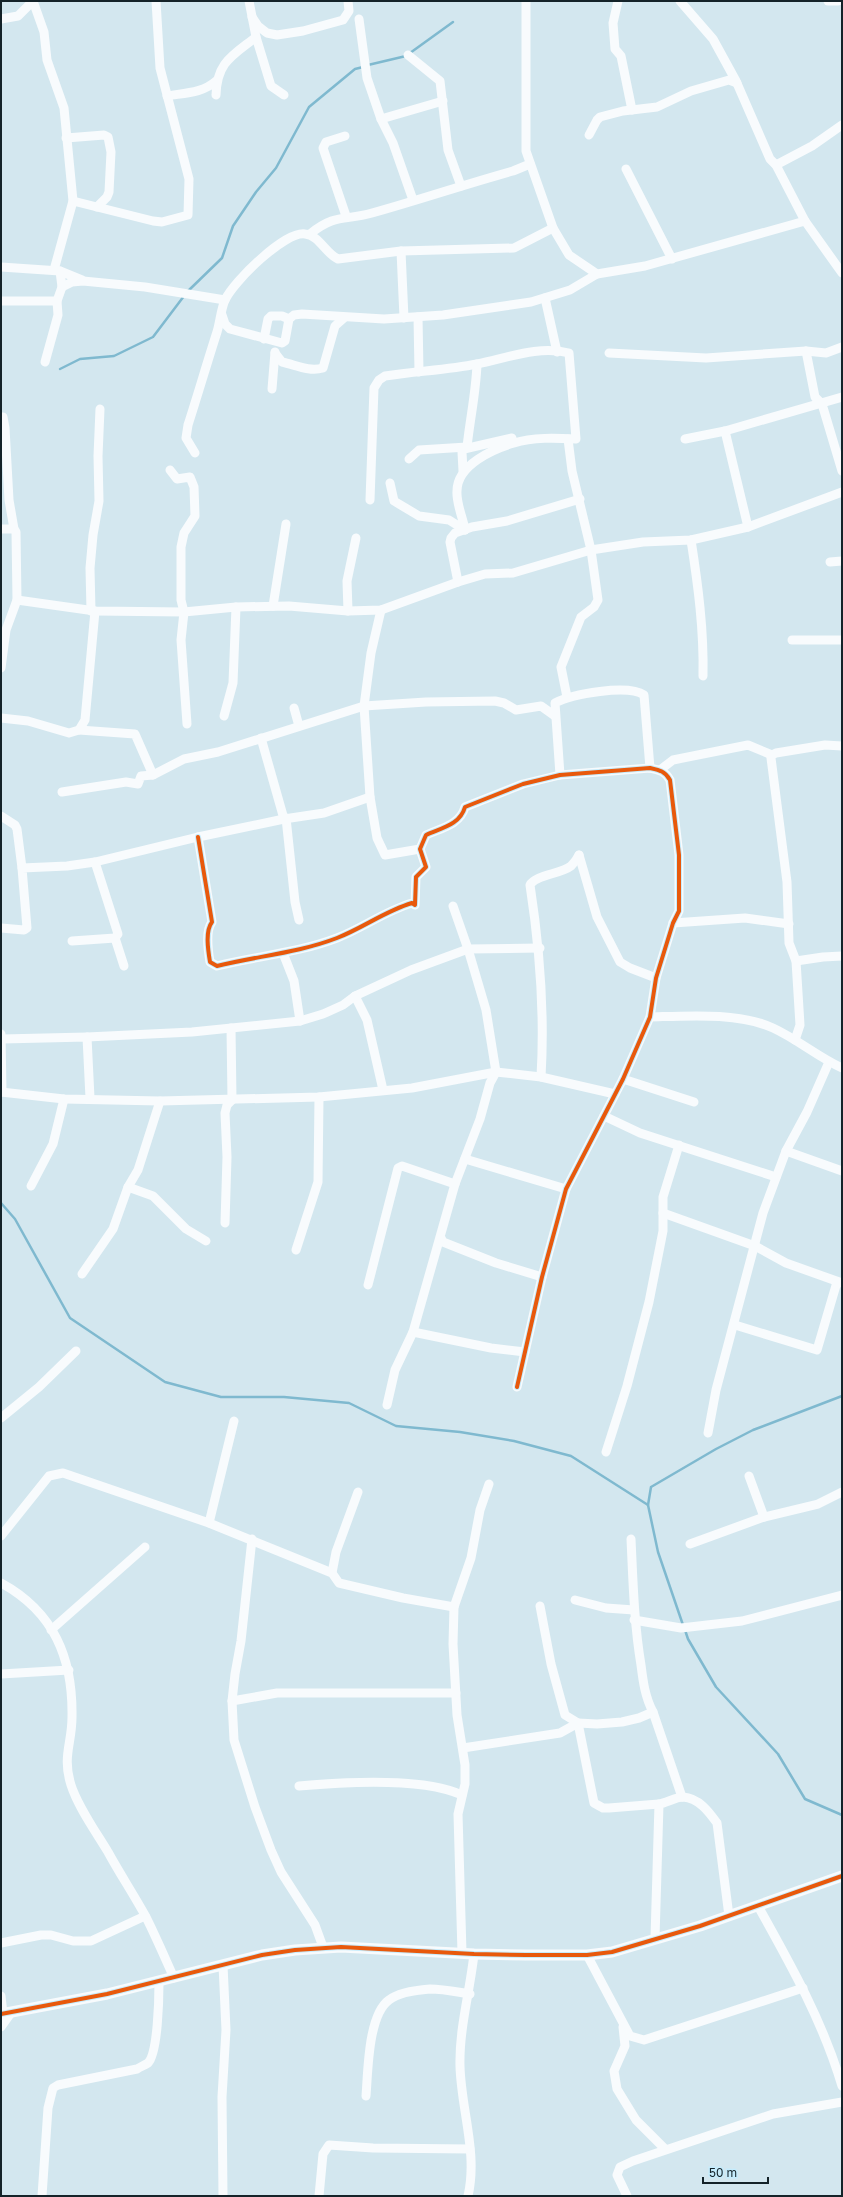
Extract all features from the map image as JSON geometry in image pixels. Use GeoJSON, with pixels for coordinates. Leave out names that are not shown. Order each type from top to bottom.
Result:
{"type":"FeatureCollection","features":[{"type":"Feature","properties":{"kind":"street"},"geometry":{"type":"LineString","coordinates":[[1,19],[18,16],[33,1],[44,32],[48,60],[64,108],[73,202],[57,271],[62,287],[57,301],[58,315],[45,362]]}},
{"type":"Feature","properties":{"kind":"street"},"geometry":{"type":"LineString","coordinates":[[73,202],[153,222],[162,222],[188,215],[189,179],[160,68],[156,1]]}},
{"type":"Feature","properties":{"kind":"street"},"geometry":{"type":"LineString","coordinates":[[249,1],[257,38],[271,86],[284,95]]}},
{"type":"Feature","properties":{"kind":"street"},"geometry":{"type":"LineString","coordinates":[[216,96],[216,81],[221,67],[257,38],[270,34],[303,31],[343,20],[349,11],[348,1]]}},
{"type":"Feature","properties":{"kind":"street"},"geometry":{"type":"LineString","coordinates":[[526,1],[526,151],[553,228],[569,255],[597,274]]}},
{"type":"Feature","properties":{"kind":"street"},"geometry":{"type":"LineString","coordinates":[[618,1],[613,22],[615,49],[621,56],[632,110]]}},
{"type":"Feature","properties":{"kind":"street"},"geometry":{"type":"LineString","coordinates":[[680,1],[713,39],[737,84],[770,159],[776,165],[805,222],[842,273]]}},
{"type":"Feature","properties":{"kind":"street"},"geometry":{"type":"LineString","coordinates":[[828,1],[838,1]]}},
{"type":"Feature","properties":{"kind":"street"},"geometry":{"type":"LineString","coordinates":[[252,17],[258,26],[270,34]]}},
{"type":"Feature","properties":{"kind":"street"},"geometry":{"type":"LineString","coordinates":[[359,19],[367,78],[381,119],[393,143],[413,200]]}},
{"type":"Feature","properties":{"kind":"street"},"geometry":{"type":"LineString","coordinates":[[408,55],[440,81],[448,150],[461,186]]}},
{"type":"Feature","properties":{"kind":"street"},"geometry":{"type":"LineString","coordinates":[[588,135],[596,120],[632,110],[657,107],[691,91],[729,80],[737,84]]}},
{"type":"Feature","properties":{"kind":"street"},"geometry":{"type":"LineString","coordinates":[[167,96],[197,91],[209,87],[216,81]]}},
{"type":"Feature","properties":{"kind":"street"},"geometry":{"type":"LineString","coordinates":[[381,119],[443,101]]}},
{"type":"Feature","properties":{"kind":"street"},"geometry":{"type":"LineString","coordinates":[[776,165],[812,146],[842,125]]}},
{"type":"Feature","properties":{"kind":"street"},"geometry":{"type":"LineString","coordinates":[[66,138],[104,134],[108,137],[111,152],[109,192],[107,197],[97,208]]}},
{"type":"Feature","properties":{"kind":"street"},"geometry":{"type":"LineString","coordinates":[[345,136],[326,142],[323,148],[346,216]]}},
{"type":"Feature","properties":{"kind":"street"},"geometry":{"type":"LineString","coordinates":[[310,234],[322,224],[346,216],[370,214],[513,171],[530,164]]}},
{"type":"Feature","properties":{"kind":"street"},"geometry":{"type":"LineString","coordinates":[[626,169],[672,258]]}},
{"type":"Feature","properties":{"kind":"street"},"geometry":{"type":"LineString","coordinates":[[222,315],[225,324],[230,329],[279,343],[285,341],[289,319],[294,315],[302,314],[344,318],[404,318],[443,315],[545,298],[570,290],[597,274],[646,266],[805,222]]}},
{"type":"Feature","properties":{"kind":"street"},"geometry":{"type":"LineString","coordinates":[[195,453],[186,438],[188,425],[226,300],[241,280],[274,246],[290,237],[303,233],[310,234],[332,256],[338,259],[401,251],[514,248],[553,228]]}},
{"type":"Feature","properties":{"kind":"street"},"geometry":{"type":"LineString","coordinates":[[401,251],[404,318]]}},
{"type":"Feature","properties":{"kind":"street"},"geometry":{"type":"LineString","coordinates":[[1,268],[57,271],[83,281]]}},
{"type":"Feature","properties":{"kind":"street"},"geometry":{"type":"LineString","coordinates":[[62,287],[72,282],[83,281],[145,287],[226,300]]}},
{"type":"Feature","properties":{"kind":"street"},"geometry":{"type":"LineString","coordinates":[[545,298],[557,352]]}},
{"type":"Feature","properties":{"kind":"street"},"geometry":{"type":"LineString","coordinates":[[1,301],[57,301]]}},
{"type":"Feature","properties":{"kind":"street"},"geometry":{"type":"LineString","coordinates":[[264,339],[268,319],[271,316],[282,316],[289,319]]}},
{"type":"Feature","properties":{"kind":"street"},"geometry":{"type":"LineString","coordinates":[[418,317],[419,372]]}},
{"type":"Feature","properties":{"kind":"street"},"geometry":{"type":"LineString","coordinates":[[275,353],[282,362],[290,363],[304,369],[323,368],[335,326],[344,318]]}},
{"type":"Feature","properties":{"kind":"street"},"geometry":{"type":"LineString","coordinates":[[272,389],[275,353],[279,343]]}},
{"type":"Feature","properties":{"kind":"street"},"geometry":{"type":"LineString","coordinates":[[609,353],[706,358],[806,351],[826,353],[842,347]]}},
{"type":"Feature","properties":{"kind":"street"},"geometry":{"type":"LineString","coordinates":[[806,351],[815,397],[822,404],[842,471]]}},
{"type":"Feature","properties":{"kind":"street"},"geometry":{"type":"LineString","coordinates":[[370,500],[374,388],[379,380],[385,376],[477,364],[520,353],[567,352],[570,355],[576,439],[555,438],[515,443],[473,462],[463,472]]}},
{"type":"Feature","properties":{"kind":"street"},"geometry":{"type":"LineString","coordinates":[[466,530],[457,491],[463,472],[462,452],[467,447],[470,413],[476,389],[477,364]]}},
{"type":"Feature","properties":{"kind":"street"},"geometry":{"type":"LineString","coordinates":[[685,439],[725,431],[842,397]]}},
{"type":"Feature","properties":{"kind":"street"},"geometry":{"type":"LineString","coordinates":[[79,730],[85,720],[93,611],[90,568],[93,535],[99,501],[98,456],[100,409]]}},
{"type":"Feature","properties":{"kind":"street"},"geometry":{"type":"LineString","coordinates":[[1,668],[3,630],[17,600],[18,535],[14,529],[4,481],[3,417]]}},
{"type":"Feature","properties":{"kind":"street"},"geometry":{"type":"LineString","coordinates":[[725,431],[748,527]]}},
{"type":"Feature","properties":{"kind":"street"},"geometry":{"type":"LineString","coordinates":[[409,459],[419,450],[467,447],[494,443],[515,436],[523,442]]}},
{"type":"Feature","properties":{"kind":"street"},"geometry":{"type":"LineString","coordinates":[[567,697],[561,667],[580,617],[594,607],[598,600],[591,550],[580,499],[577,495],[572,471],[568,439]]}},
{"type":"Feature","properties":{"kind":"street"},"geometry":{"type":"LineString","coordinates":[[170,470],[176,479],[190,477],[194,487],[195,516],[184,533],[181,547],[181,600],[184,612],[181,640],[186,724]]}},
{"type":"Feature","properties":{"kind":"street"},"geometry":{"type":"LineString","coordinates":[[390,483],[394,501],[419,516],[449,520],[466,530]]}},
{"type":"Feature","properties":{"kind":"street"},"geometry":{"type":"LineString","coordinates":[[17,600],[93,611],[184,612],[236,607],[273,606],[348,611],[381,610],[458,582],[485,574],[513,573],[591,550],[643,542],[691,540],[748,527],[842,492]]}},
{"type":"Feature","properties":{"kind":"street"},"geometry":{"type":"LineString","coordinates":[[458,582],[450,542],[456,533],[466,530],[472,526],[507,521],[580,499]]}},
{"type":"Feature","properties":{"kind":"street"},"geometry":{"type":"LineString","coordinates":[[273,606],[286,524]]}},
{"type":"Feature","properties":{"kind":"street"},"geometry":{"type":"LineString","coordinates":[[1,529],[14,529]]}},
{"type":"Feature","properties":{"kind":"street"},"geometry":{"type":"LineString","coordinates":[[348,611],[347,581],[356,538]]}},
{"type":"Feature","properties":{"kind":"street"},"geometry":{"type":"LineString","coordinates":[[691,540],[699,588],[704,645],[703,676]]}},
{"type":"Feature","properties":{"kind":"street"},"geometry":{"type":"LineString","coordinates":[[830,562],[842,561]]}},
{"type":"Feature","properties":{"kind":"street"},"geometry":{"type":"LineString","coordinates":[[224,716],[233,683],[236,607]]}},
{"type":"Feature","properties":{"kind":"street"},"geometry":{"type":"LineString","coordinates":[[381,610],[371,653],[364,706],[370,797],[377,838],[384,855],[420,849]]}},
{"type":"Feature","properties":{"kind":"street"},"geometry":{"type":"LineString","coordinates":[[792,640],[842,640]]}},
{"type":"Feature","properties":{"kind":"street"},"geometry":{"type":"LineString","coordinates":[[560,775],[555,703],[567,697],[606,691],[639,692],[644,695],[650,768]]}},
{"type":"Feature","properties":{"kind":"street"},"geometry":{"type":"LineString","coordinates":[[62,792],[126,782],[138,784],[141,776],[153,775],[184,759],[218,752],[364,706],[479,701],[504,703],[516,710],[541,706],[555,716]]}},
{"type":"Feature","properties":{"kind":"street"},"geometry":{"type":"LineString","coordinates":[[294,708],[299,726]]}},
{"type":"Feature","properties":{"kind":"street"},"geometry":{"type":"LineString","coordinates":[[1,718],[28,721],[69,734],[79,730],[135,734],[153,775]]}},
{"type":"Feature","properties":{"kind":"street"},"geometry":{"type":"LineString","coordinates":[[261,738],[285,818],[295,902],[299,920]]}},
{"type":"Feature","properties":{"kind":"street"},"geometry":{"type":"LineString","coordinates":[[660,770],[673,760],[748,745],[772,754],[825,745],[842,746]]}},
{"type":"Feature","properties":{"kind":"street"},"geometry":{"type":"LineString","coordinates":[[772,754],[787,882],[789,943],[796,961],[800,1025],[795,1040]]}},
{"type":"Feature","properties":{"kind":"street"},"geometry":{"type":"LineString","coordinates":[[198,837],[212,922],[208,927],[210,962],[217,966],[283,953],[337,938],[394,908],[412,903],[416,905],[416,876],[426,867],[420,849],[426,835],[456,822],[462,816],[465,807],[523,784],[560,775],[650,768],[660,770],[667,774],[670,780],[679,855],[680,910],[673,923],[656,978],[650,1017],[623,1080],[566,1189],[542,1277],[517,1387]]}},
{"type":"Feature","properties":{"kind":"street"},"geometry":{"type":"LineString","coordinates":[[22,868],[67,866],[95,862],[285,818],[324,813],[370,797]]}},
{"type":"Feature","properties":{"kind":"street"},"geometry":{"type":"LineString","coordinates":[[1,816],[15,825],[17,829],[27,928],[24,930],[1,928]]}},
{"type":"Feature","properties":{"kind":"street"},"geometry":{"type":"LineString","coordinates":[[541,1077],[543,1030],[540,948],[530,885],[536,879],[555,874],[571,866],[579,855],[597,917],[618,958],[630,968],[656,978]]}},
{"type":"Feature","properties":{"kind":"street"},"geometry":{"type":"LineString","coordinates":[[95,862],[118,931],[115,938],[124,966]]}},
{"type":"Feature","properties":{"kind":"street"},"geometry":{"type":"LineString","coordinates":[[387,1405],[395,1370],[413,1332],[441,1238],[455,1184],[480,1119],[490,1083],[496,1072],[486,1010],[468,949],[453,906]]}},
{"type":"Feature","properties":{"kind":"street"},"geometry":{"type":"LineString","coordinates":[[673,923],[745,918],[789,924]]}},
{"type":"Feature","properties":{"kind":"street"},"geometry":{"type":"LineString","coordinates":[[72,941],[115,938]]}},
{"type":"Feature","properties":{"kind":"street"},"geometry":{"type":"LineString","coordinates":[[540,948],[468,949],[411,970],[355,996],[342,1005],[323,1014],[300,1021],[232,1028],[87,1037],[2,1037],[2,1092],[64,1099],[90,1098],[160,1101],[319,1097],[412,1088],[496,1072],[541,1077],[615,1094]]}},
{"type":"Feature","properties":{"kind":"street"},"geometry":{"type":"LineString","coordinates":[[283,953],[294,981],[300,1021]]}},
{"type":"Feature","properties":{"kind":"street"},"geometry":{"type":"LineString","coordinates":[[796,961],[842,956]]}},
{"type":"Feature","properties":{"kind":"street"},"geometry":{"type":"LineString","coordinates":[[355,996],[367,1020],[383,1090]]}},
{"type":"Feature","properties":{"kind":"street"},"geometry":{"type":"LineString","coordinates":[[650,1017],[730,1018],[771,1027],[795,1040],[829,1062],[842,1068]]}},
{"type":"Feature","properties":{"kind":"street"},"geometry":{"type":"LineString","coordinates":[[226,1223],[228,1157],[225,1113],[232,1100],[232,1028]]}},
{"type":"Feature","properties":{"kind":"street"},"geometry":{"type":"LineString","coordinates":[[87,1037],[90,1098]]}},
{"type":"Feature","properties":{"kind":"street"},"geometry":{"type":"LineString","coordinates":[[708,1433],[716,1390],[735,1325],[755,1246],[776,1177],[786,1151],[807,1112],[829,1062]]}},
{"type":"Feature","properties":{"kind":"street"},"geometry":{"type":"LineString","coordinates":[[623,1080],[694,1102]]}},
{"type":"Feature","properties":{"kind":"street"},"geometry":{"type":"LineString","coordinates":[[296,1250],[318,1182],[319,1097]]}},
{"type":"Feature","properties":{"kind":"street"},"geometry":{"type":"LineString","coordinates":[[31,1186],[53,1144],[64,1099]]}},
{"type":"Feature","properties":{"kind":"street"},"geometry":{"type":"LineString","coordinates":[[82,1274],[113,1229],[128,1187],[138,1170],[160,1101]]}},
{"type":"Feature","properties":{"kind":"street"},"geometry":{"type":"LineString","coordinates":[[604,1116],[640,1133],[679,1144],[776,1177]]}},
{"type":"Feature","properties":{"kind":"street"},"geometry":{"type":"LineString","coordinates":[[606,1452],[627,1386],[649,1302],[663,1231],[663,1197],[679,1144]]}},
{"type":"Feature","properties":{"kind":"street"},"geometry":{"type":"LineString","coordinates":[[786,1151],[842,1171]]}},
{"type":"Feature","properties":{"kind":"street"},"geometry":{"type":"LineString","coordinates":[[465,1159],[566,1189]]}},
{"type":"Feature","properties":{"kind":"street"},"geometry":{"type":"LineString","coordinates":[[368,1285],[398,1168],[402,1166],[455,1184]]}},
{"type":"Feature","properties":{"kind":"street"},"geometry":{"type":"LineString","coordinates":[[128,1187],[152,1196],[186,1229],[206,1241]]}},
{"type":"Feature","properties":{"kind":"street"},"geometry":{"type":"LineString","coordinates":[[664,1213],[755,1246],[786,1262],[840,1282],[817,1350],[735,1325]]}},
{"type":"Feature","properties":{"kind":"street"},"geometry":{"type":"LineString","coordinates":[[441,1238],[443,1242],[496,1263],[542,1277]]}},
{"type":"Feature","properties":{"kind":"street"},"geometry":{"type":"LineString","coordinates":[[413,1332],[491,1348],[525,1352]]}},
{"type":"Feature","properties":{"kind":"street"},"geometry":{"type":"LineString","coordinates":[[1,1418],[40,1387],[76,1351]]}},
{"type":"Feature","properties":{"kind":"street"},"geometry":{"type":"LineString","coordinates":[[209,1522],[234,1421]]}},
{"type":"Feature","properties":{"kind":"street"},"geometry":{"type":"LineString","coordinates":[[1,1536],[49,1476],[63,1473],[209,1522],[252,1539],[332,1573],[339,1583],[402,1598],[454,1607]]}},
{"type":"Feature","properties":{"kind":"street"},"geometry":{"type":"LineString","coordinates":[[749,1476],[764,1517]]}},
{"type":"Feature","properties":{"kind":"street"},"geometry":{"type":"LineString","coordinates":[[462,1953],[462,1896],[458,1850],[458,1814],[465,1784],[464,1748],[457,1715],[453,1644],[454,1607],[471,1558],[480,1510],[489,1484]]}},
{"type":"Feature","properties":{"kind":"street"},"geometry":{"type":"LineString","coordinates":[[332,1573],[336,1552],[358,1492]]}},
{"type":"Feature","properties":{"kind":"street"},"geometry":{"type":"LineString","coordinates":[[690,1544],[764,1517],[818,1504],[842,1492]]}},
{"type":"Feature","properties":{"kind":"street"},"geometry":{"type":"LineString","coordinates":[[252,1539],[242,1641],[235,1674],[232,1701],[234,1740],[255,1807],[281,1872],[315,1925],[323,1947]]}},
{"type":"Feature","properties":{"kind":"street"},"geometry":{"type":"LineString","coordinates":[[631,1539],[634,1620],[647,1702],[653,1712],[682,1797]]}},
{"type":"Feature","properties":{"kind":"street"},"geometry":{"type":"LineString","coordinates":[[52,1630],[144,1547]]}},
{"type":"Feature","properties":{"kind":"street"},"geometry":{"type":"LineString","coordinates":[[1,1583],[27,1600],[42,1615],[62,1648],[70,1670],[72,1717],[66,1759],[71,1786],[145,1916],[174,1978]]}},
{"type":"Feature","properties":{"kind":"street"},"geometry":{"type":"LineString","coordinates":[[634,1620],[686,1626],[742,1622],[842,1595]]}},
{"type":"Feature","properties":{"kind":"street"},"geometry":{"type":"LineString","coordinates":[[575,1600],[606,1608],[634,1610]]}},
{"type":"Feature","properties":{"kind":"street"},"geometry":{"type":"LineString","coordinates":[[540,1606],[551,1664],[565,1715],[560,1733]]}},
{"type":"Feature","properties":{"kind":"street"},"geometry":{"type":"LineString","coordinates":[[1,1674],[70,1670]]}},
{"type":"Feature","properties":{"kind":"street"},"geometry":{"type":"LineString","coordinates":[[232,1701],[277,1693],[456,1693]]}},
{"type":"Feature","properties":{"kind":"street"},"geometry":{"type":"LineString","coordinates":[[565,1715],[578,1723],[597,1724],[622,1722],[639,1718],[653,1712]]}},
{"type":"Feature","properties":{"kind":"street"},"geometry":{"type":"LineString","coordinates":[[464,1748],[560,1733],[578,1723]]}},
{"type":"Feature","properties":{"kind":"street"},"geometry":{"type":"LineString","coordinates":[[578,1723],[594,1803],[603,1808],[609,1808],[659,1804],[682,1797],[696,1801],[717,1823],[729,1916]]}},
{"type":"Feature","properties":{"kind":"street"},"geometry":{"type":"LineString","coordinates":[[299,1786],[348,1782],[432,1786],[449,1789],[462,1794]]}},
{"type":"Feature","properties":{"kind":"street"},"geometry":{"type":"LineString","coordinates":[[655,1938],[659,1804]]}},
{"type":"Feature","properties":{"kind":"street"},"geometry":{"type":"LineString","coordinates":[[5,2014],[107,1994],[282,1952],[323,1947],[474,1954],[587,1955],[612,1952],[729,1916],[842,1876]]}},
{"type":"Feature","properties":{"kind":"street"},"geometry":{"type":"LineString","coordinates":[[758,1906],[803,1988],[831,2049],[842,2086]]}},
{"type":"Feature","properties":{"kind":"street"},"geometry":{"type":"LineString","coordinates":[[1,1943],[41,1935],[52,1935],[73,1941],[91,1941],[145,1916]]}},
{"type":"Feature","properties":{"kind":"street"},"geometry":{"type":"LineString","coordinates":[[468,2196],[472,2175],[470,2148],[462,2099],[460,2065],[462,2033],[470,1994],[474,1954]]}},
{"type":"Feature","properties":{"kind":"street"},"geometry":{"type":"LineString","coordinates":[[587,1955],[622,2024],[630,2036],[644,2040],[803,1988]]}},
{"type":"Feature","properties":{"kind":"street"},"geometry":{"type":"LineString","coordinates":[[223,1965],[226,2030],[222,2097],[223,2196]]}},
{"type":"Feature","properties":{"kind":"street"},"geometry":{"type":"LineString","coordinates":[[42,2196],[48,2108],[53,2088],[58,2085],[137,2069],[148,2063],[152,2055],[159,2008],[158,1982]]}},
{"type":"Feature","properties":{"kind":"street"},"geometry":{"type":"LineString","coordinates":[[366,2096],[370,2047],[376,2021],[387,2000],[396,1995],[430,1990],[470,1994]]}},
{"type":"Feature","properties":{"kind":"street"},"geometry":{"type":"LineString","coordinates":[[1,1996],[5,2014],[1,2027]]}},
{"type":"Feature","properties":{"kind":"street"},"geometry":{"type":"LineString","coordinates":[[622,2024],[625,2046],[614,2071],[617,2089],[636,2120],[665,2149]]}},
{"type":"Feature","properties":{"kind":"street"},"geometry":{"type":"LineString","coordinates":[[627,2196],[616,2175],[620,2167],[665,2149],[773,2114],[842,2102]]}},
{"type":"Feature","properties":{"kind":"street"},"geometry":{"type":"LineString","coordinates":[[319,2196],[323,2154],[329,2144],[373,2148],[470,2148]]}},
{"type":"Feature","properties":{"kind":"waterway"},"geometry":{"type":"LineString","coordinates":[[410,53],[453,22]]}},
{"type":"Feature","properties":{"kind":"waterway"},"geometry":{"type":"LineString","coordinates":[[368,65],[406,56]]}},
{"type":"Feature","properties":{"kind":"waterway"},"geometry":{"type":"LineString","coordinates":[[187,292],[222,258],[233,226],[256,192],[276,168],[309,107],[355,69],[363,67]]}},
{"type":"Feature","properties":{"kind":"waterway"},"geometry":{"type":"LineString","coordinates":[[60,369],[80,359],[114,356],[153,337],[184,296]]}},
{"type":"Feature","properties":{"kind":"waterway"},"geometry":{"type":"LineString","coordinates":[[1,1203],[15,1219],[70,1318],[165,1382],[221,1397],[284,1397],[349,1403],[396,1426],[460,1432],[514,1441],[571,1456],[648,1505],[658,1552],[683,1625]]}},
{"type":"Feature","properties":{"kind":"waterway"},"geometry":{"type":"LineString","coordinates":[[648,1505],[651,1487],[716,1449],[753,1430],[842,1396]]}},
{"type":"Feature","properties":{"kind":"waterway"},"geometry":{"type":"LineString","coordinates":[[685,1630],[688,1639],[716,1687],[778,1754],[805,1799],[842,1815]]}},
{"type":"Feature","properties":{"kind":"cycle path"},"geometry":{"type":"LineString","coordinates":[[198,837],[212,922],[208,930],[209,957],[210,962],[217,966],[292,951],[322,943],[347,934],[402,906],[412,903],[415,905],[416,877],[426,867],[420,849],[426,835],[444,828],[454,822],[463,813],[465,807],[523,784],[560,775],[650,768],[659,770],[670,780],[679,855],[679,911],[673,923],[656,978],[650,1017],[623,1079],[566,1189],[542,1277],[517,1387]]}},
{"type":"Feature","properties":{"kind":"cycle path"},"geometry":{"type":"LineString","coordinates":[[1,2014],[107,1994],[262,1955],[295,1950],[341,1947],[474,1954],[526,1955],[587,1955],[612,1952],[700,1926],[842,1876]]}}]}
